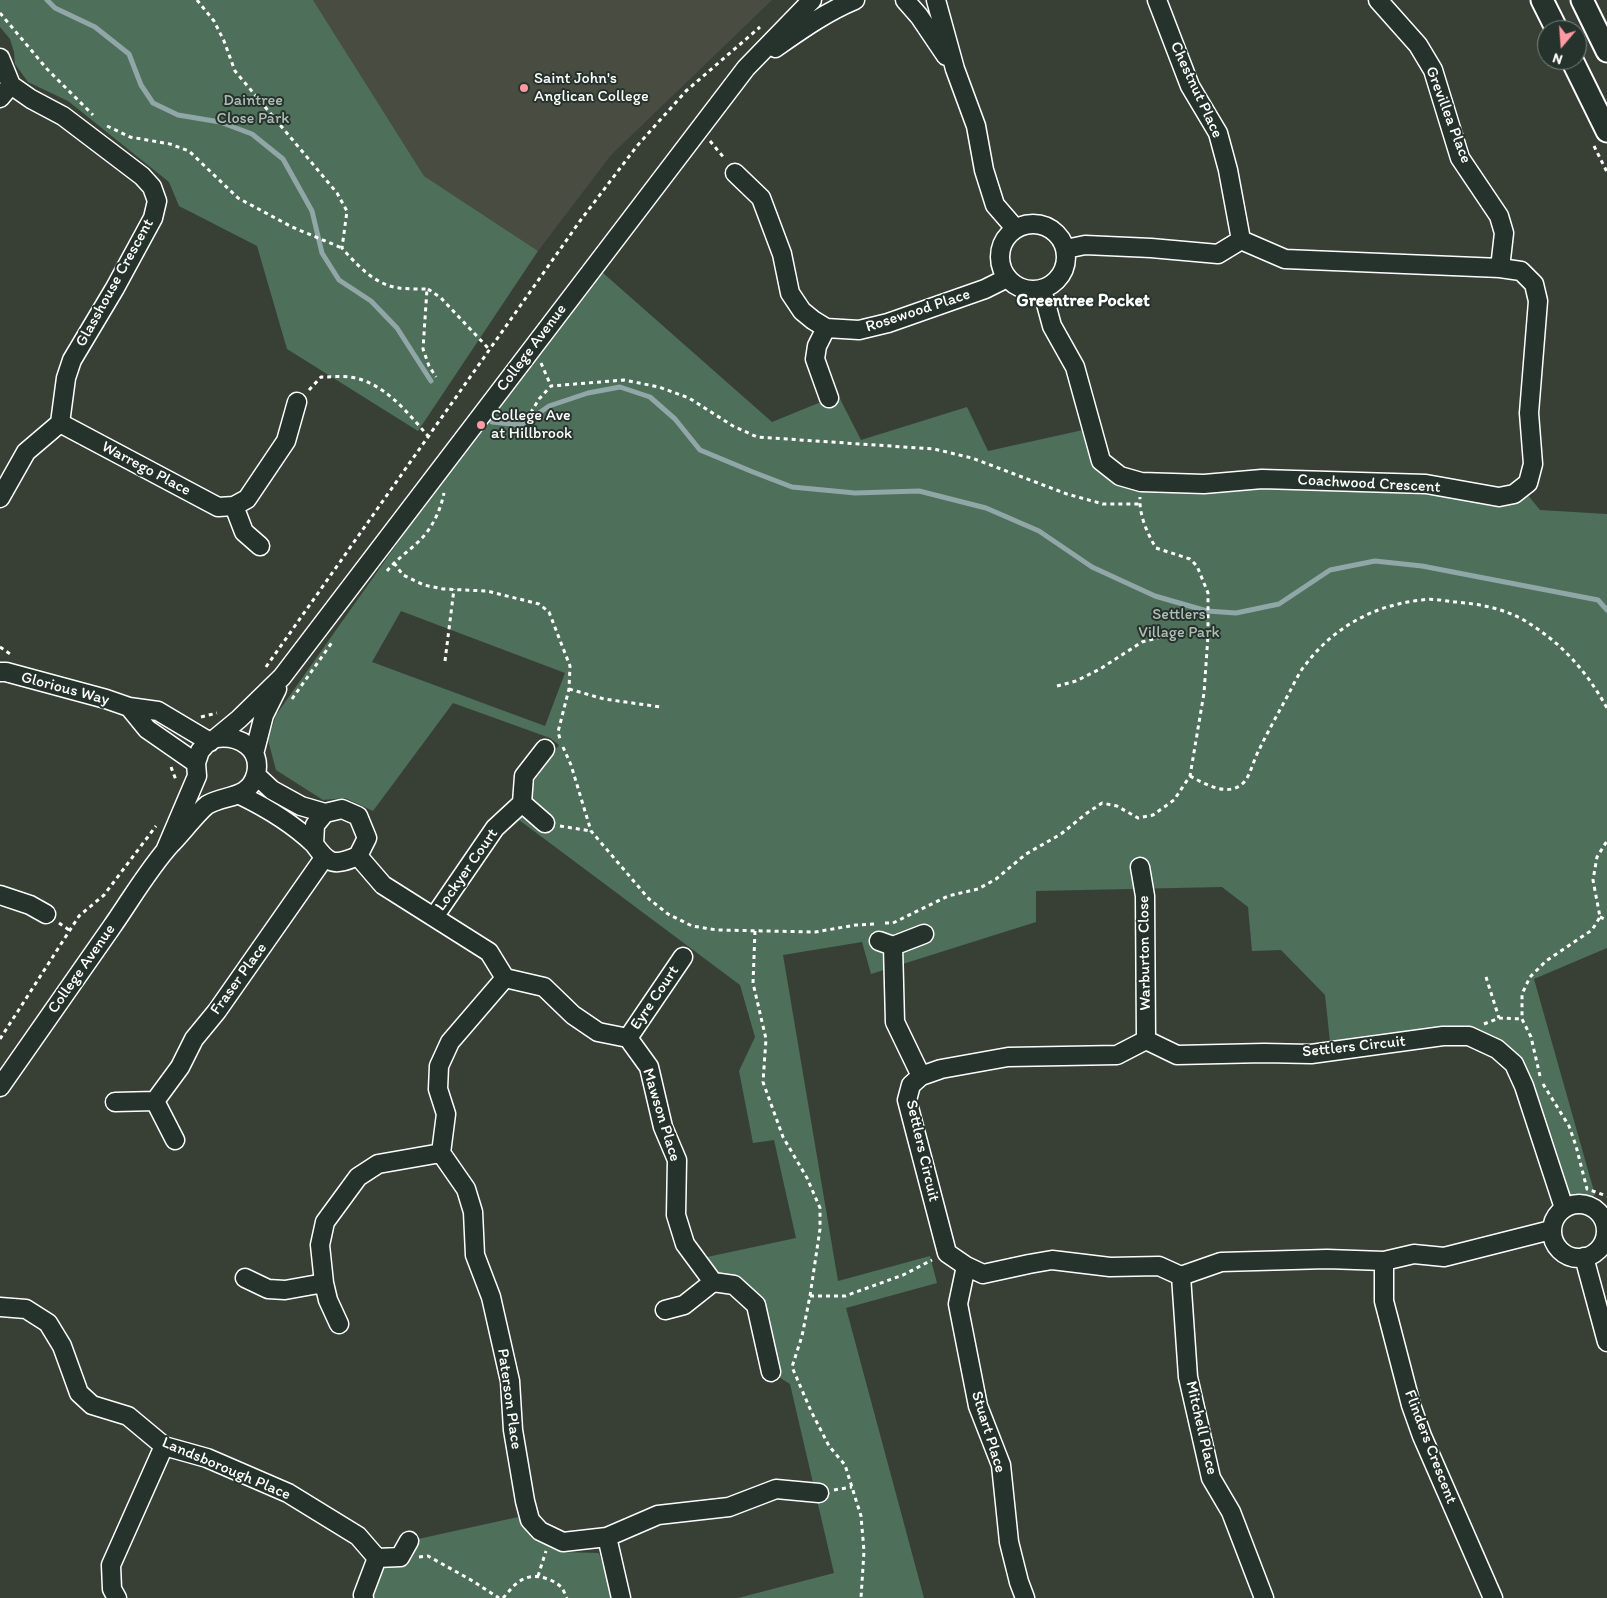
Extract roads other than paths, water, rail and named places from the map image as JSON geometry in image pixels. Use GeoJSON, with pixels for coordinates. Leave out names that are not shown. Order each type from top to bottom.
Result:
{"type":"FeatureCollection","features":[{"type":"Feature","properties":{"kind":"main road"},"geometry":{"type":"LineString","coordinates":[[1542,0],[1552,20]]}},
{"type":"Feature","properties":{"kind":"main road"},"geometry":{"type":"LineString","coordinates":[[1582,0],[1607,51]]}},
{"type":"Feature","properties":{"kind":"main road"},"geometry":{"type":"LineString","coordinates":[[1577,70],[1607,131]]}},
{"type":"Feature","properties":{"kind":"street","name":"College Avenue"},"geometry":{"type":"LineString","coordinates":[[165,851],[196,770],[200,751],[239,719],[282,677],[746,68],[812,0]]}},
{"type":"Feature","properties":{"kind":"street","name":"College Avenue"},"geometry":{"type":"LineString","coordinates":[[746,68],[809,25],[855,0]]}},
{"type":"Feature","properties":{"kind":"street"},"geometry":{"type":"LineString","coordinates":[[905,0],[919,16],[955,69]]}},
{"type":"Feature","properties":{"kind":"street"},"geometry":{"type":"LineString","coordinates":[[936,0],[955,69],[976,126],[984,170],[995,205],[1016,228]]}},
{"type":"Feature","properties":{"kind":"street","name":"Chestnut Place"},"geometry":{"type":"LineString","coordinates":[[1157,0],[1190,86],[1218,134],[1228,170],[1241,240]]}},
{"type":"Feature","properties":{"kind":"street","name":"Grevillea Place"},"geometry":{"type":"LineString","coordinates":[[1378,0],[1418,45],[1433,70],[1460,158],[1499,216],[1504,233],[1500,268]]}},
{"type":"Feature","properties":{"kind":"street","name":"Glasshouse Crescent"},"geometry":{"type":"LineString","coordinates":[[0,58],[5,92],[31,99],[63,116],[142,176],[152,187],[157,201],[153,218],[115,288],[72,360],[66,378],[60,423]]}},
{"type":"Feature","properties":{"kind":"street"},"geometry":{"type":"LineString","coordinates":[[735,173],[761,198],[782,254],[790,293],[802,311],[826,328],[817,346],[815,359],[829,398]]}},
{"type":"Feature","properties":{"kind":"street"},"geometry":{"type":"LineString","coordinates":[[1025,224],[1036,224],[1049,227],[1058,234],[1066,249],[1065,268],[1059,278],[1048,287],[1030,290],[1020,288],[1007,278],[1001,267],[999,255],[1004,239],[1016,228],[1025,224]]}},
{"type":"Feature","properties":{"kind":"street"},"geometry":{"type":"LineString","coordinates":[[1066,249],[1086,246],[1151,248],[1218,254],[1241,240]]}},
{"type":"Feature","properties":{"kind":"street","name":"Coachwood Crescent"},"geometry":{"type":"LineString","coordinates":[[1042,289],[1052,326],[1075,367],[1101,461],[1120,476],[1141,482],[1204,484],[1262,479],[1426,484],[1498,497],[1514,494],[1528,483],[1534,464],[1529,413],[1538,301],[1534,284],[1521,271],[1500,268],[1285,259],[1241,240]]}},
{"type":"Feature","properties":{"kind":"street","name":"Rosewood Place"},"geometry":{"type":"LineString","coordinates":[[826,328],[860,330],[888,323],[985,289],[1007,278]]}},
{"type":"Feature","properties":{"kind":"street"},"geometry":{"type":"LineString","coordinates":[[260,546],[244,532],[234,506],[247,499],[286,441],[297,402]]}},
{"type":"Feature","properties":{"kind":"street"},"geometry":{"type":"LineString","coordinates":[[0,498],[26,452],[60,423]]}},
{"type":"Feature","properties":{"kind":"street","name":"Warrego Place"},"geometry":{"type":"LineString","coordinates":[[60,423],[218,507],[234,506]]}},
{"type":"Feature","properties":{"kind":"street","name":"Glorious Way"},"geometry":{"type":"LineString","coordinates":[[0,672],[6,672],[130,707],[158,711],[187,729],[213,740]]}},
{"type":"Feature","properties":{"kind":"street","name":"College Avenue"},"geometry":{"type":"LineString","coordinates":[[0,1087],[165,851],[206,806],[248,788],[256,775],[254,754],[264,715],[282,677]]}},
{"type":"Feature","properties":{"kind":"street","name":"Glorious Way"},"geometry":{"type":"LineString","coordinates":[[130,707],[148,730],[174,747],[196,770]]}},
{"type":"Feature","properties":{"kind":"street"},"geometry":{"type":"LineString","coordinates":[[213,740],[227,737],[241,740],[254,754]]}},
{"type":"Feature","properties":{"kind":"street"},"geometry":{"type":"LineString","coordinates":[[545,749],[524,776],[522,803],[546,823]]}},
{"type":"Feature","properties":{"kind":"street"},"geometry":{"type":"LineString","coordinates":[[196,770],[204,789],[214,795],[232,796],[260,805],[297,828],[314,844],[324,858],[341,863],[358,856],[367,838],[358,816],[342,809],[325,813],[301,806],[272,790],[256,775]]}},
{"type":"Feature","properties":{"kind":"street","name":"Lockyer Court"},"geometry":{"type":"LineString","coordinates":[[434,917],[495,828],[522,803]]}},
{"type":"Feature","properties":{"kind":"street"},"geometry":{"type":"LineString","coordinates":[[314,844],[315,825],[325,813]]}},
{"type":"Feature","properties":{"kind":"street"},"geometry":{"type":"LineString","coordinates":[[358,856],[383,885],[489,952],[505,978],[544,987],[573,1015],[598,1032],[628,1038]]}},
{"type":"Feature","properties":{"kind":"street","name":"Fraser Place"},"geometry":{"type":"LineString","coordinates":[[155,1100],[180,1067],[194,1039],[217,1011],[324,858]]}},
{"type":"Feature","properties":{"kind":"street","name":"Warburton Close"},"geometry":{"type":"LineString","coordinates":[[1140,867],[1145,896],[1146,1040]]}},
{"type":"Feature","properties":{"kind":"street"},"geometry":{"type":"LineString","coordinates":[[0,895],[30,905],[46,914]]}},
{"type":"Feature","properties":{"kind":"street"},"geometry":{"type":"LineString","coordinates":[[921,1076],[895,1022],[882,933],[924,934]]}},
{"type":"Feature","properties":{"kind":"street","name":"Eyre Court"},"geometry":{"type":"LineString","coordinates":[[628,1038],[683,957]]}},
{"type":"Feature","properties":{"kind":"street"},"geometry":{"type":"LineString","coordinates":[[339,1324],[328,1300],[324,1283],[320,1245],[325,1222],[358,1177],[378,1164],[441,1153],[446,1114],[438,1088],[439,1066],[450,1042],[505,978]]}},
{"type":"Feature","properties":{"kind":"street","name":"Settlers Circuit"},"geometry":{"type":"LineString","coordinates":[[966,1266],[947,1253],[907,1100],[911,1085],[921,1076],[941,1069],[1008,1057],[1117,1055],[1146,1040],[1177,1055],[1311,1054],[1443,1036],[1469,1036],[1497,1048],[1514,1064],[1524,1086],[1564,1208]]}},
{"type":"Feature","properties":{"kind":"street","name":"Mawson Place"},"geometry":{"type":"LineString","coordinates":[[628,1038],[650,1067],[663,1127],[677,1160],[676,1215],[685,1244],[713,1282]]}},
{"type":"Feature","properties":{"kind":"street"},"geometry":{"type":"LineString","coordinates":[[115,1102],[155,1100],[175,1140]]}},
{"type":"Feature","properties":{"kind":"street","name":"Paterson Place"},"geometry":{"type":"LineString","coordinates":[[441,1153],[466,1189],[473,1212],[475,1255],[492,1297],[510,1381],[514,1430],[524,1501],[530,1520],[550,1538],[563,1542],[607,1537]]}},
{"type":"Feature","properties":{"kind":"street"},"geometry":{"type":"LineString","coordinates":[[1578,1204],[1587,1205],[1605,1220],[1606,1229],[1602,1246],[1590,1256],[1575,1258],[1560,1251],[1552,1238],[1551,1230],[1555,1216],[1564,1208],[1578,1204]]}},
{"type":"Feature","properties":{"kind":"street"},"geometry":{"type":"LineString","coordinates":[[966,1266],[983,1274],[1052,1260],[1110,1268],[1159,1266],[1181,1276],[1221,1262],[1327,1259],[1384,1261],[1414,1254],[1444,1257],[1551,1230]]}},
{"type":"Feature","properties":{"kind":"street"},"geometry":{"type":"LineString","coordinates":[[1584,1258],[1607,1342]]}},
{"type":"Feature","properties":{"kind":"street","name":"Flinders Crescent"},"geometry":{"type":"LineString","coordinates":[[1384,1261],[1384,1301],[1411,1405],[1422,1436],[1493,1598]]}},
{"type":"Feature","properties":{"kind":"street","name":"Stuart Place"},"geometry":{"type":"LineString","coordinates":[[966,1266],[958,1304],[978,1406],[1001,1465],[1009,1542],[1025,1598]]}},
{"type":"Feature","properties":{"kind":"street","name":"Mitchell Place"},"geometry":{"type":"LineString","coordinates":[[1181,1276],[1188,1377],[1211,1478],[1231,1512],[1264,1598]]}},
{"type":"Feature","properties":{"kind":"street"},"geometry":{"type":"LineString","coordinates":[[245,1278],[268,1289],[286,1290],[324,1283]]}},
{"type":"Feature","properties":{"kind":"street"},"geometry":{"type":"LineString","coordinates":[[665,1310],[684,1305],[713,1282],[734,1285],[756,1305],[771,1372]]}},
{"type":"Feature","properties":{"kind":"street","name":"Landsborough Place"},"geometry":{"type":"LineString","coordinates":[[0,1307],[26,1309],[48,1322],[62,1346],[79,1393],[92,1405],[128,1416],[164,1446],[207,1458],[288,1493],[358,1536],[377,1558]]}},
{"type":"Feature","properties":{"kind":"street"},"geometry":{"type":"LineString","coordinates":[[117,1598],[112,1589],[111,1565],[164,1446]]}},
{"type":"Feature","properties":{"kind":"street"},"geometry":{"type":"LineString","coordinates":[[621,1598],[607,1537],[658,1515],[729,1507],[776,1489],[819,1493]]}},
{"type":"Feature","properties":{"kind":"street"},"geometry":{"type":"LineString","coordinates":[[364,1598],[377,1558],[400,1557],[409,1541]]}},
{"type":"Feature","properties":{"kind":"waterway"},"geometry":{"type":"LineString","coordinates":[[47,0],[55,8],[95,27],[129,54],[141,85],[153,103],[178,115],[220,122],[252,134],[283,159],[312,211],[322,253],[339,280],[371,301],[397,328],[431,381]]}},
{"type":"Feature","properties":{"kind":"waterway"},"geometry":{"type":"LineString","coordinates":[[492,422],[522,425],[549,406],[588,393],[620,387],[650,397],[675,419],[700,450],[792,487],[855,493],[919,491],[986,508],[1039,531],[1092,567],[1155,596],[1207,611],[1236,613],[1279,604],[1330,570],[1375,561],[1422,566],[1598,600],[1607,610]]}},
{"type":"Feature","properties":{"kind":"place","name":"Saint John's Anglican College"},"geometry":{"type":"Point","coordinates":[524,88]}},
{"type":"Feature","properties":{"kind":"place","name":"College Ave at Hillbrook"},"geometry":{"type":"Point","coordinates":[481,425]}},
{"type":"Feature","properties":{"kind":"district","name":"Greentree Pocket"},"geometry":{"type":"Point","coordinates":[1083,301]}},
{"type":"Feature","properties":{"kind":"park label","name":"Daintree Close Park"},"geometry":{"type":"Point","coordinates":[253,110]}},
{"type":"Feature","properties":{"kind":"park label","name":"Settlers Village Park"},"geometry":{"type":"Point","coordinates":[1179,624]}}]}
